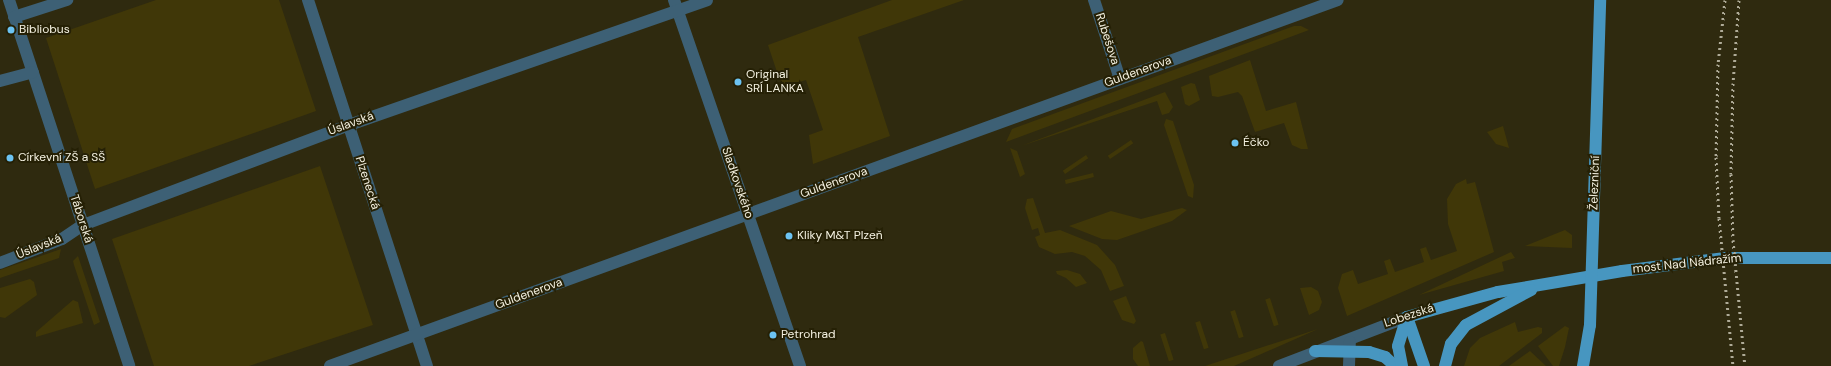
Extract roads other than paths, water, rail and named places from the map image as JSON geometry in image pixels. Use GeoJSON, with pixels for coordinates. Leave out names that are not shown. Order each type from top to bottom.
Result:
{"type":"FeatureCollection","features":[{"type":"Feature","properties":{"kind":"main road","name":"Železniční"},"geometry":{"type":"LineString","coordinates":[[1583,366],[1590,325],[1600,0]]}},
{"type":"Feature","properties":{"kind":"main road","name":"most Nad Nádražím"},"geometry":{"type":"LineString","coordinates":[[1544,284],[1725,258],[1831,258]]}},
{"type":"Feature","properties":{"kind":"main road","name":"Lobezská"},"geometry":{"type":"LineString","coordinates":[[1407,316],[1468,299],[1544,284]]}},
{"type":"Feature","properties":{"kind":"main road"},"geometry":{"type":"LineString","coordinates":[[1446,366],[1451,344],[1466,325],[1544,284]]}},
{"type":"Feature","properties":{"kind":"main road"},"geometry":{"type":"LineString","coordinates":[[1402,366],[1398,346],[1407,316]]}},
{"type":"Feature","properties":{"kind":"main road"},"geometry":{"type":"LineString","coordinates":[[1407,316],[1424,366]]}},
{"type":"Feature","properties":{"kind":"main road"},"geometry":{"type":"LineString","coordinates":[[1315,351],[1369,352],[1385,357],[1395,366]]}},
{"type":"Feature","properties":{"kind":"street","name":"Táborská"},"geometry":{"type":"LineString","coordinates":[[9,0],[129,366]]}},
{"type":"Feature","properties":{"kind":"street"},"geometry":{"type":"LineString","coordinates":[[14,17],[67,0]]}},
{"type":"Feature","properties":{"kind":"street","name":"Plzenecká"},"geometry":{"type":"LineString","coordinates":[[308,0],[427,366]]}},
{"type":"Feature","properties":{"kind":"street","name":"Úslavská"},"geometry":{"type":"LineString","coordinates":[[0,262],[62,239],[83,225],[348,125],[676,5],[707,0]]}},
{"type":"Feature","properties":{"kind":"street","name":"Rubešova"},"geometry":{"type":"LineString","coordinates":[[1094,0],[1120,79]]}},
{"type":"Feature","properties":{"kind":"street","name":"Guldenerova"},"geometry":{"type":"LineString","coordinates":[[330,366],[1338,0]]}},
{"type":"Feature","properties":{"kind":"street","name":"Sladkovského"},"geometry":{"type":"LineString","coordinates":[[676,5],[800,366]]}},
{"type":"Feature","properties":{"kind":"street"},"geometry":{"type":"LineString","coordinates":[[0,81],[33,72]]}},
{"type":"Feature","properties":{"kind":"street","name":"Lobezská"},"geometry":{"type":"LineString","coordinates":[[1279,366],[1383,324],[1407,316]]}},
{"type":"Feature","properties":{"kind":"street"},"geometry":{"type":"LineString","coordinates":[[1349,366],[1351,351],[1350,337]]}},
{"type":"Feature","properties":{"kind":"railway"},"geometry":{"type":"LineString","coordinates":[[1725,0],[1718,64],[1716,157],[1719,218],[1733,366]]}},
{"type":"Feature","properties":{"kind":"railway"},"geometry":{"type":"LineString","coordinates":[[1739,0],[1733,83],[1731,174],[1733,240],[1745,366]]}},
{"type":"Feature","properties":{"kind":"place","name":"Bibliobus"},"geometry":{"type":"Point","coordinates":[11,30]}},
{"type":"Feature","properties":{"kind":"place","name":"Original SRÍ LANKA"},"geometry":{"type":"Point","coordinates":[738,82]}},
{"type":"Feature","properties":{"kind":"place","name":"Éčko"},"geometry":{"type":"Point","coordinates":[1235,143]}},
{"type":"Feature","properties":{"kind":"place","name":"Církevní ZŠ a SŠ"},"geometry":{"type":"Point","coordinates":[10,158]}},
{"type":"Feature","properties":{"kind":"place","name":"Kliky M&T Plzeň"},"geometry":{"type":"Point","coordinates":[789,236]}},
{"type":"Feature","properties":{"kind":"place","name":"Petrohrad"},"geometry":{"type":"Point","coordinates":[773,335]}}]}
